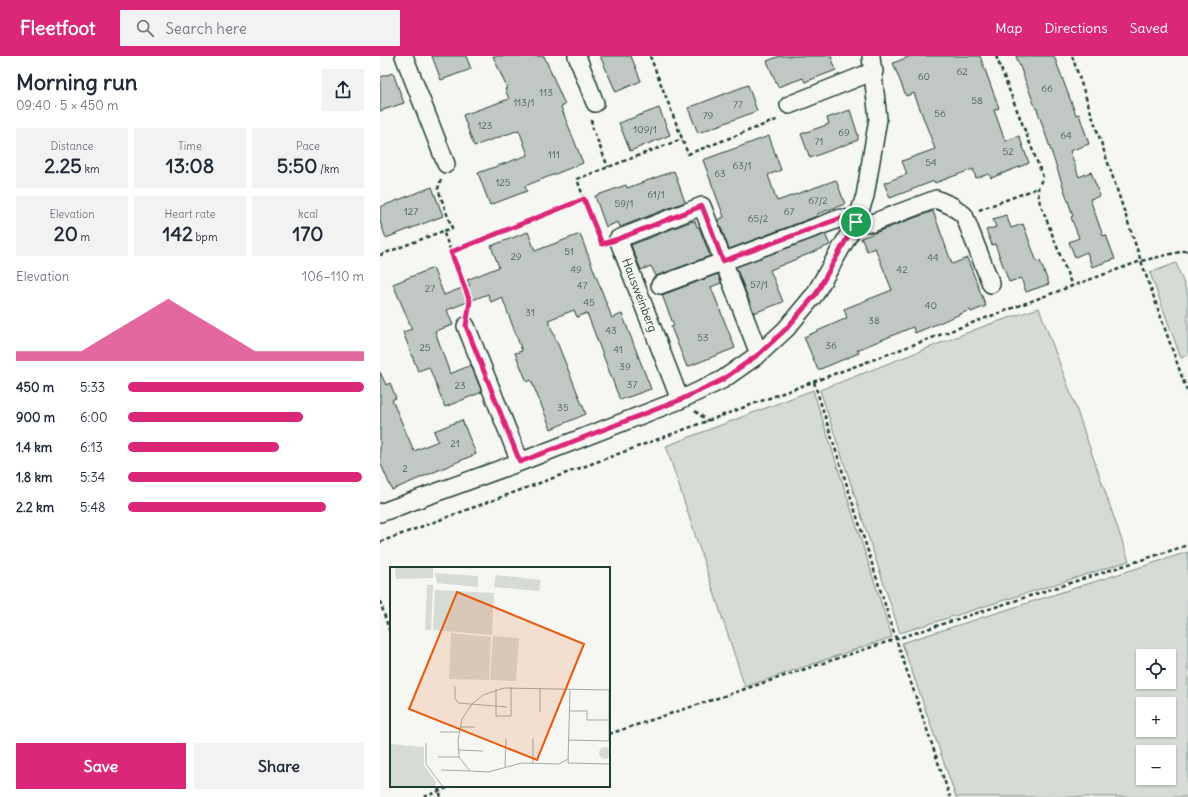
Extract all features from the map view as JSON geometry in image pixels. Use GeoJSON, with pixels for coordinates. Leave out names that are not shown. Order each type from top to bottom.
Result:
{"type":"FeatureCollection","features":[{"type":"Feature","properties":{"kind":"street"},"geometry":{"type":"LineString","coordinates":[[404,56],[446,164]]}},
{"type":"Feature","properties":{"kind":"street"},"geometry":{"type":"LineString","coordinates":[[577,56],[595,103]]}},
{"type":"Feature","properties":{"kind":"street"},"geometry":{"type":"LineString","coordinates":[[380,513],[520,462],[680,400],[722,380],[759,354],[786,329],[816,294],[856,222],[865,196],[878,119],[872,64],[789,106]]}},
{"type":"Feature","properties":{"kind":"street","name":"Hausweinberg"},"geometry":{"type":"LineString","coordinates":[[660,285],[841,218],[856,222],[872,223],[936,199],[952,206],[964,215]]}},
{"type":"Feature","properties":{"kind":"street"},"geometry":{"type":"LineString","coordinates":[[618,239],[702,206],[759,354]]}},
{"type":"Feature","properties":{"kind":"street"},"geometry":{"type":"LineString","coordinates":[[964,215],[991,284]]}},
{"type":"Feature","properties":{"kind":"street","name":"Hausweinberg"},"geometry":{"type":"LineString","coordinates":[[618,239],[680,400]]}},
{"type":"Feature","properties":{"kind":"street"},"geometry":{"type":"LineString","coordinates":[[466,326],[520,462]]}},
{"type":"Feature","properties":{"kind":"path"},"geometry":{"type":"LineString","coordinates":[[650,56],[688,154],[778,120],[789,106]]}},
{"type":"Feature","properties":{"kind":"path"},"geometry":{"type":"LineString","coordinates":[[996,56],[1043,177],[1038,188],[1039,200],[1072,286]]}},
{"type":"Feature","properties":{"kind":"path"},"geometry":{"type":"LineString","coordinates":[[1072,56],[1141,261],[1188,394]]}},
{"type":"Feature","properties":{"kind":"path"},"geometry":{"type":"LineString","coordinates":[[595,103],[592,124],[608,167]]}},
{"type":"Feature","properties":{"kind":"path"},"geometry":{"type":"LineString","coordinates":[[618,239],[602,244],[577,180],[682,138]]}},
{"type":"Feature","properties":{"kind":"path"},"geometry":{"type":"LineString","coordinates":[[380,255],[452,228],[438,190],[446,164]]}},
{"type":"Feature","properties":{"kind":"path"},"geometry":{"type":"LineString","coordinates":[[964,215],[1038,188]]}},
{"type":"Feature","properties":{"kind":"path"},"geometry":{"type":"LineString","coordinates":[[451,252],[584,199]]}},
{"type":"Feature","properties":{"kind":"path"},"geometry":{"type":"LineString","coordinates":[[443,232],[470,301],[466,326]]}},
{"type":"Feature","properties":{"kind":"path"},"geometry":{"type":"LineString","coordinates":[[380,542],[1141,261],[1188,250]]}},
{"type":"Feature","properties":{"kind":"path"},"geometry":{"type":"LineString","coordinates":[[814,382],[896,639],[950,797]]}},
{"type":"Feature","properties":{"kind":"path"},"geometry":{"type":"LineString","coordinates":[[610,734],[896,639],[1188,545]]}},
{"type":"Feature","properties":{"kind":"path"},"geometry":{"type":"LineString","coordinates":[[380,601],[390,633]]}},
{"type":"Feature","properties":{"kind":"path"},"geometry":{"type":"LineString","coordinates":[[438,787],[441,797]]}},
{"type":"Feature","properties":{"kind":"path"},"geometry":{"type":"LineString","coordinates":[[424,797],[449,787]]}},
{"type":"Feature","properties":{"kind":"shaded area"},"geometry":{"type":"Polygon","coordinates":[[[1176,263],[1188,295],[1188,355],[1181,358],[1150,273],[1176,263]]]}},
{"type":"Feature","properties":{"kind":"shaded area"},"geometry":{"type":"Polygon","coordinates":[[[1039,308],[1074,402],[1129,561],[900,633],[820,390],[987,325],[1039,308]]]}},
{"type":"Feature","properties":{"kind":"shaded area"},"geometry":{"type":"Polygon","coordinates":[[[813,390],[892,637],[745,687],[666,446],[813,390]]]}},
{"type":"Feature","properties":{"kind":"shaded area"},"geometry":{"type":"Polygon","coordinates":[[[1188,552],[1188,797],[956,797],[902,643],[1188,552]]]}},
{"type":"Feature","properties":{"kind":"building"},"geometry":{"type":"Polygon","coordinates":[[[432,56],[466,56],[471,69],[441,80],[432,56]]]}},
{"type":"Feature","properties":{"kind":"building"},"geometry":{"type":"Polygon","coordinates":[[[493,56],[544,56],[565,105],[561,107],[583,163],[525,186],[527,191],[490,205],[478,173],[528,155],[519,130],[474,146],[463,115],[509,99],[505,89],[507,88],[493,56]]]}},
{"type":"Feature","properties":{"kind":"building"},"geometry":{"type":"Polygon","coordinates":[[[600,56],[631,56],[641,81],[616,92],[600,56]]]}},
{"type":"Feature","properties":{"kind":"building"},"geometry":{"type":"Polygon","coordinates":[[[780,56],[831,56],[836,70],[805,82],[803,78],[778,87],[767,61],[780,56]]]}},
{"type":"Feature","properties":{"kind":"building"},"geometry":{"type":"Polygon","coordinates":[[[911,56],[980,56],[999,108],[994,110],[1005,141],[1019,136],[1029,163],[991,178],[989,174],[976,178],[973,169],[935,183],[934,181],[890,198],[884,183],[907,174],[902,161],[935,149],[914,93],[906,96],[893,63],[911,56]]]}},
{"type":"Feature","properties":{"kind":"building"},"geometry":{"type":"Polygon","coordinates":[[[1016,56],[1054,56],[1076,115],[1079,114],[1089,144],[1070,151],[1079,177],[1091,172],[1100,196],[1090,199],[1103,236],[1106,235],[1115,259],[1092,267],[1087,252],[1075,257],[1069,242],[1079,238],[1071,217],[1073,216],[1037,109],[1016,56]]]}},
{"type":"Feature","properties":{"kind":"building"},"geometry":{"type":"Polygon","coordinates":[[[393,73],[404,103],[380,111],[380,77],[393,73]]]}},
{"type":"Feature","properties":{"kind":"building"},"geometry":{"type":"Polygon","coordinates":[[[748,85],[757,111],[698,133],[688,108],[748,85]]]}},
{"type":"Feature","properties":{"kind":"building"},"geometry":{"type":"Polygon","coordinates":[[[659,108],[670,135],[630,151],[619,123],[659,108]]]}},
{"type":"Feature","properties":{"kind":"building"},"geometry":{"type":"Polygon","coordinates":[[[850,110],[858,135],[858,140],[810,158],[801,134],[829,124],[827,118],[850,110]]]}},
{"type":"Feature","properties":{"kind":"building"},"geometry":{"type":"Polygon","coordinates":[[[769,136],[781,170],[768,175],[777,201],[836,180],[845,204],[729,249],[718,220],[724,217],[703,160],[769,136]]]}},
{"type":"Feature","properties":{"kind":"building"},"geometry":{"type":"Polygon","coordinates":[[[674,171],[685,202],[620,227],[618,222],[606,227],[595,196],[626,185],[627,188],[674,171]]]}},
{"type":"Feature","properties":{"kind":"building"},"geometry":{"type":"Polygon","coordinates":[[[432,187],[443,216],[386,238],[380,221],[380,207],[432,187]]]}},
{"type":"Feature","properties":{"kind":"building"},"geometry":{"type":"Polygon","coordinates":[[[933,211],[952,264],[967,258],[986,306],[971,312],[970,310],[915,333],[913,327],[857,350],[859,353],[818,370],[804,337],[847,318],[844,309],[892,290],[875,248],[867,251],[861,238],[933,211]]]}},
{"type":"Feature","properties":{"kind":"building"},"geometry":{"type":"Polygon","coordinates":[[[1006,215],[1011,228],[1023,224],[1037,262],[1040,261],[1049,284],[1026,292],[1021,278],[1009,282],[995,244],[992,245],[986,230],[996,227],[993,219],[1006,215]]]}},
{"type":"Feature","properties":{"kind":"building"},"geometry":{"type":"Polygon","coordinates":[[[695,221],[697,227],[699,227],[710,256],[656,276],[651,266],[641,270],[631,245],[695,221]]]}},
{"type":"Feature","properties":{"kind":"building"},"geometry":{"type":"Polygon","coordinates":[[[528,232],[535,251],[580,234],[612,318],[622,314],[651,389],[620,400],[587,313],[577,317],[574,310],[548,320],[586,414],[551,429],[531,380],[527,382],[515,353],[522,351],[502,297],[491,302],[488,294],[447,310],[453,325],[435,331],[450,374],[471,365],[482,392],[445,407],[429,367],[418,371],[403,332],[412,329],[393,284],[433,268],[444,295],[470,285],[467,280],[499,267],[491,246],[528,232]]]}},
{"type":"Feature","properties":{"kind":"building"},"geometry":{"type":"Polygon","coordinates":[[[825,234],[830,245],[770,270],[783,302],[754,313],[736,267],[825,234]]]}},
{"type":"Feature","properties":{"kind":"building"},"geometry":{"type":"Polygon","coordinates":[[[718,274],[721,283],[711,287],[735,348],[687,367],[671,327],[674,326],[662,295],[718,274]]]}},
{"type":"Feature","properties":{"kind":"building"},"geometry":{"type":"Polygon","coordinates":[[[380,372],[386,385],[390,383],[396,398],[392,400],[414,451],[438,441],[434,431],[462,420],[476,454],[392,490],[380,462],[380,372]]]}},
{"type":"Feature","properties":{"kind":"route"},"geometry":{"type":"LineString","coordinates":[[584,199],[602,244],[702,206],[723,261],[841,218],[856,222],[816,294],[786,329],[759,354],[722,380],[680,400],[520,462],[466,326],[470,301],[451,252],[584,199]]}}]}
